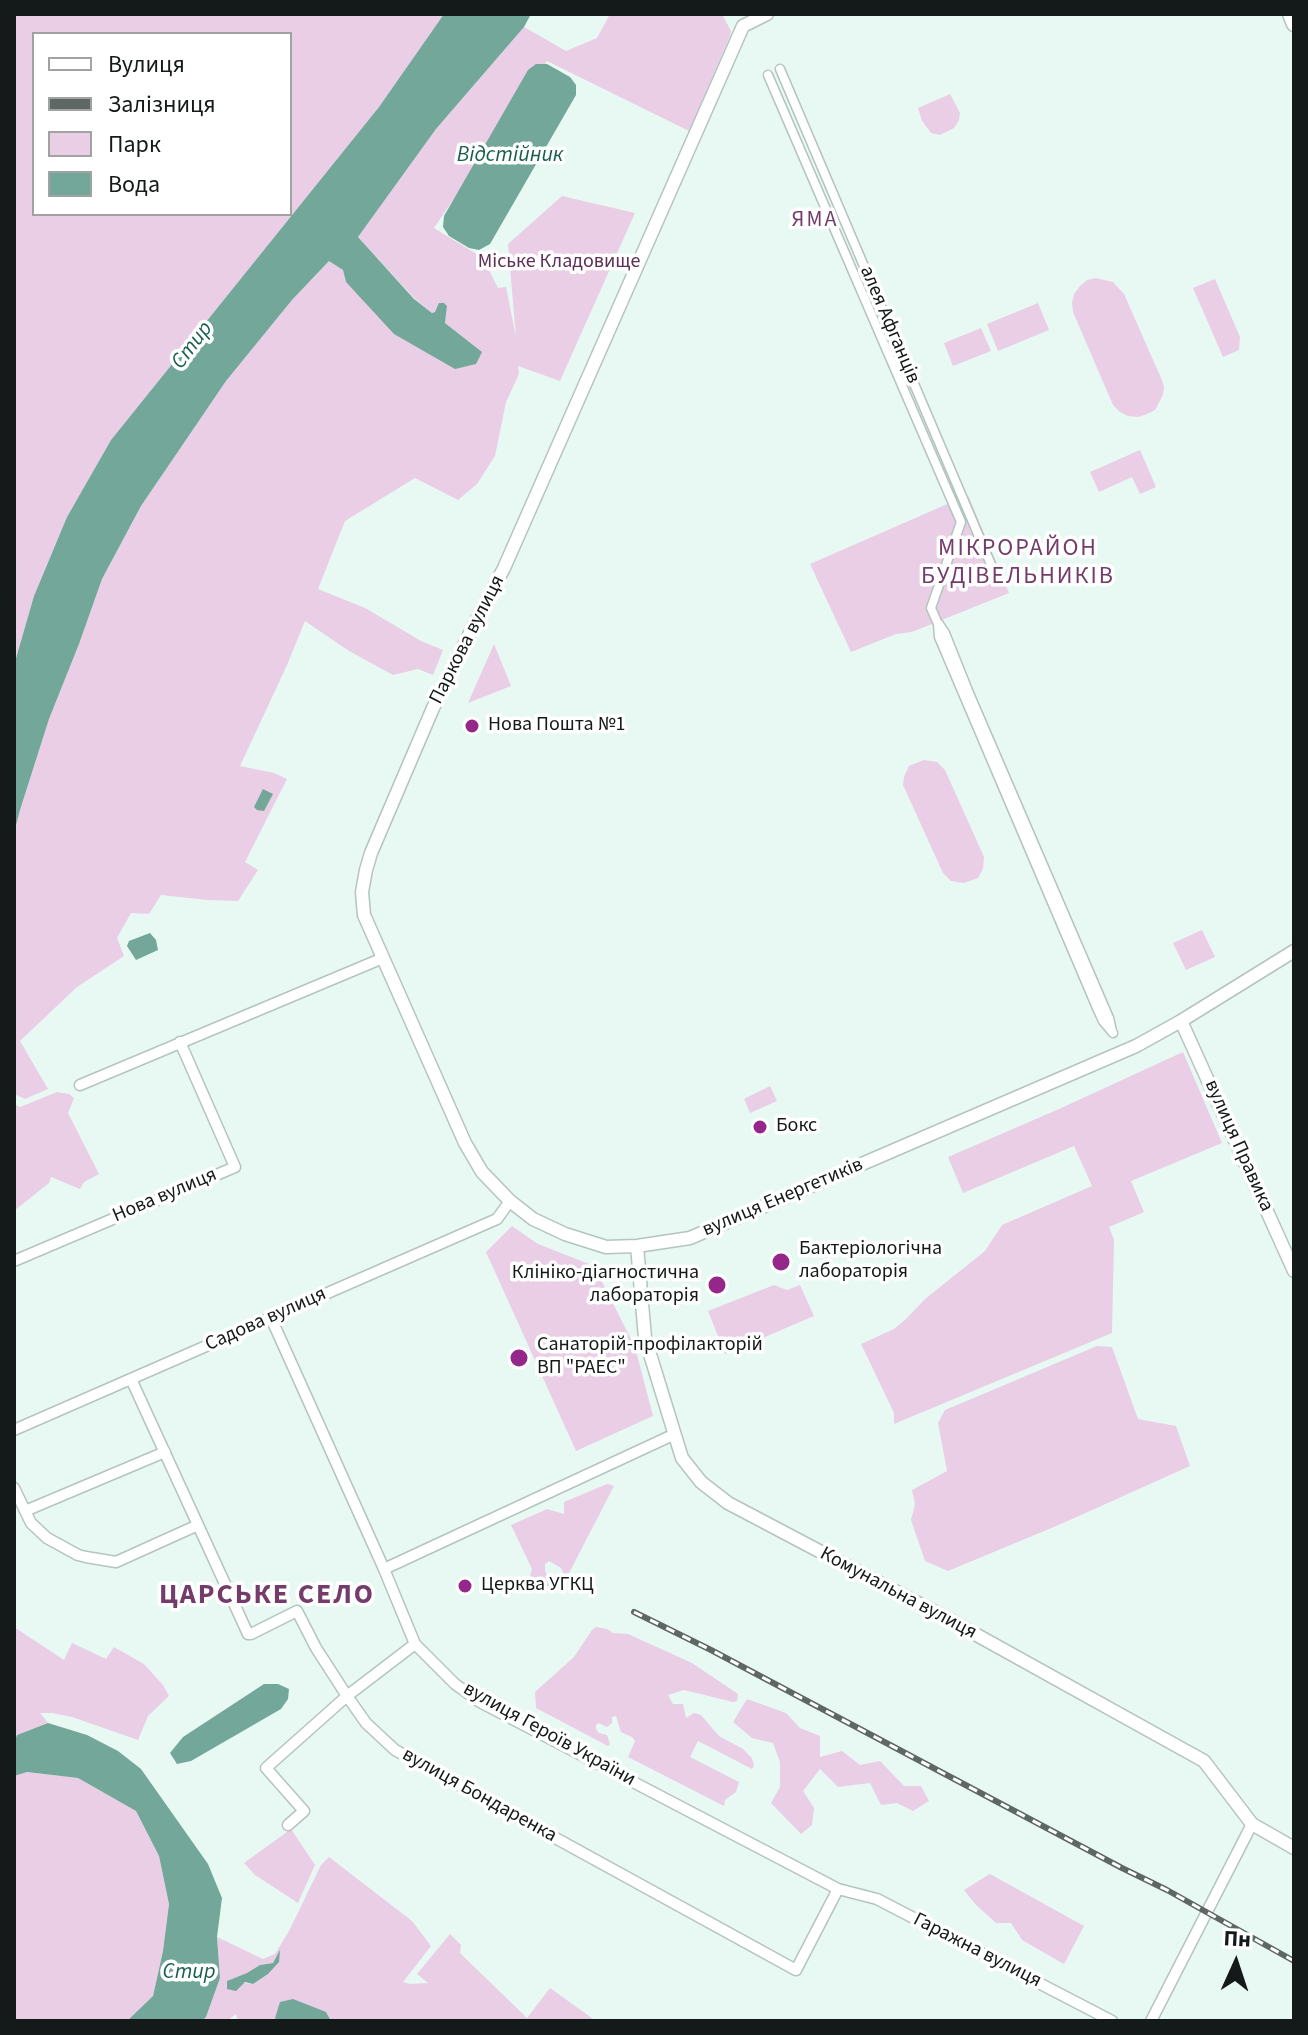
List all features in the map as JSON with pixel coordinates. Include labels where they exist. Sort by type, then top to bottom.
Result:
[{"type":"main road","points":[[1290,14],[1294,24]]},
{"type":"street","points":[[741,20],[767,14]]},
{"type":"street","name":"Паркова вулиця","points":[[383,958],[364,915],[362,892],[371,853],[433,708],[504,568],[563,438],[741,20]]},
{"type":"street","name":"алея Афганців","points":[[780,69],[998,581]]},
{"type":"street","name":"алея Афганців","points":[[768,75],[961,522],[931,608],[938,624]]},
{"type":"street","points":[[938,624],[945,633],[1113,1033],[1097,1008],[969,710],[939,637],[938,624]]},
{"type":"street","name":"вулиця Енергетиків","points":[[383,958],[465,1143],[482,1172],[533,1219],[565,1234],[606,1247],[690,1238],[1129,1049],[1181,1021],[1294,951]]},
{"type":"street","points":[[80,1085],[383,958]]},
{"type":"street","name":"вулиця Правика","points":[[1181,1021],[1294,1271]]},
{"type":"street","name":"Нова вулиця","points":[[14,1261],[235,1167],[180,1042]]},
{"type":"street","name":"Садова вулиця","points":[[14,1430],[497,1219],[510,1201]]},
{"type":"street","name":"Комунальна вулиця","points":[[637,1246],[645,1338],[682,1458],[701,1482],[728,1503],[948,1619],[1204,1761],[1252,1824],[1294,1848]]},
{"type":"street","name":"вулиця Героїв України","points":[[271,1318],[415,1644],[455,1684],[480,1702],[838,1889]]},
{"type":"street","name":"вулиця Бондаренка","points":[[131,1379],[248,1634],[297,1611],[316,1648],[366,1723],[395,1750],[796,1970],[838,1889]]},
{"type":"street","points":[[384,1569],[675,1434]]},
{"type":"street","points":[[25,1511],[165,1452]]},
{"type":"street","points":[[14,1488],[31,1523],[47,1538],[78,1555],[116,1562],[198,1525]]},
{"type":"street","points":[[288,1825],[304,1811],[266,1768],[347,1696],[415,1644]]},
{"type":"street","points":[[1151,2021],[1252,1824]]},
{"type":"street","name":"Гаражна вулиця","points":[[838,1889],[877,1899],[1112,2021]]},
{"type":"green space","points":[[14,14],[444,14],[379,107],[292,215],[292,32],[32,32],[32,216],[291,216],[111,440],[67,517],[34,596],[14,665]]},
{"type":"green space","name":"Міське Кладовище","points":[[610,14],[722,14],[731,31],[730,36],[689,131],[547,61],[434,228],[483,258],[498,288],[506,287],[516,337],[508,244],[562,196],[635,213],[560,381],[518,366],[519,374],[506,402],[495,456],[477,484],[458,500],[415,478],[345,521],[318,589],[365,608],[421,641],[443,650],[433,675],[418,669],[393,675],[349,651],[305,621],[240,766],[287,779],[245,862],[258,870],[238,901],[161,895],[149,914],[131,913],[117,938],[124,956],[77,987],[20,1041],[48,1089],[25,1099],[14,1094],[14,833],[49,719],[102,579],[141,506],[226,381],[292,300],[330,260],[343,270],[346,282],[482,352],[445,323],[447,306],[432,313],[415,299],[358,237],[436,129],[524,27],[566,51],[597,38]]},
{"type":"green space","points":[[950,94],[960,113],[959,120],[954,128],[940,135],[931,133],[922,121],[918,108]]},
{"type":"green space","points":[[1096,278],[1113,282],[1124,294],[1164,386],[1155,410],[1147,414],[1128,416],[1113,405],[1073,312],[1074,294],[1087,280]]},
{"type":"green space","points":[[1215,279],[1240,337],[1239,350],[1223,357],[1193,288]]},
{"type":"green space","points":[[1038,303],[1049,330],[998,351],[987,324]]},
{"type":"green space","points":[[981,328],[991,351],[953,366],[944,343]]},
{"type":"green space","points":[[1140,450],[1156,487],[1140,494],[1132,477],[1099,492],[1090,472]]},
{"type":"green space","points":[[968,495],[1009,593],[912,632],[896,634],[851,652],[810,564]]},
{"type":"green space","points":[[494,644],[511,686],[468,703]]},
{"type":"green space","points":[[924,760],[937,762],[945,770],[984,857],[978,878],[964,883],[951,881],[943,873],[903,785],[909,766]]},
{"type":"green space","points":[[1202,930],[1215,957],[1186,970],[1173,943]]},
{"type":"green space","points":[[1183,1052],[1222,1143],[1131,1181],[1144,1212],[1109,1227],[1114,1240],[1112,1333],[894,1424],[894,1413],[861,1344],[894,1329],[906,1319],[925,1299],[985,1251],[1002,1225],[1092,1186],[1074,1146],[963,1193],[948,1157]]},
{"type":"green space","points":[[770,1086],[777,1101],[750,1113],[744,1099]]},
{"type":"green space","points":[[57,1092],[74,1098],[68,1113],[99,1174],[84,1182],[80,1189],[51,1177],[49,1183],[14,1211],[14,1104],[20,1107]]},
{"type":"green space","points":[[512,1226],[538,1244],[594,1266],[635,1347],[653,1416],[576,1451],[486,1252]]},
{"type":"green space","points":[[774,1285],[787,1290],[800,1285],[814,1316],[725,1354],[708,1311]]},
{"type":"green space","points":[[1097,1346],[1112,1347],[1138,1419],[1176,1426],[1190,1466],[948,1571],[925,1561],[911,1520],[915,1504],[912,1490],[947,1471],[938,1423],[945,1410]]},
{"type":"green space","points":[[607,1484],[614,1486],[566,1579],[561,1568],[549,1561],[545,1564],[545,1571],[553,1587],[550,1592],[534,1590],[529,1580],[532,1569],[511,1525],[547,1509],[564,1514],[564,1502]]},
{"type":"green space","points":[[14,1627],[64,1660],[72,1643],[106,1659],[114,1647],[144,1664],[169,1696],[148,1716],[138,1740],[72,1717],[40,1713],[48,1723],[17,1735],[14,1742]]},
{"type":"green space","points":[[596,1627],[628,1634],[692,1663],[738,1694],[737,1701],[733,1702],[684,1690],[668,1695],[673,1704],[683,1704],[686,1718],[694,1713],[701,1715],[719,1736],[743,1749],[752,1758],[752,1769],[698,1741],[690,1757],[739,1782],[736,1792],[725,1800],[724,1806],[628,1757],[635,1741],[621,1732],[616,1716],[612,1717],[612,1723],[607,1727],[599,1723],[596,1725],[599,1733],[607,1735],[608,1746],[536,1708],[535,1692],[574,1657]]},
{"type":"green space","points":[[747,1699],[786,1713],[800,1728],[820,1736],[820,1757],[842,1751],[860,1765],[880,1761],[904,1786],[921,1786],[929,1801],[913,1811],[897,1803],[881,1805],[870,1783],[838,1787],[820,1769],[803,1791],[814,1808],[812,1825],[801,1834],[771,1803],[780,1787],[780,1762],[773,1743],[752,1738],[733,1722]]},
{"type":"green space","points":[[26,1772],[78,1778],[136,1811],[159,1856],[169,1904],[163,1951],[153,1996],[127,2021],[14,2021],[14,1776]]},
{"type":"green space","points":[[291,1829],[315,1865],[298,1903],[255,1875],[244,1863]]},
{"type":"green space","points":[[329,1857],[412,1921],[431,1946],[403,1982],[428,1983],[417,1974],[450,1934],[461,1945],[460,1953],[527,2018],[550,1988],[596,2021],[331,2021],[326,2012],[275,2017],[277,2021],[238,2021],[236,2014],[227,2021],[203,2021],[220,1978],[217,1937],[263,1959],[275,1954],[321,1865]],"holes":[[[279,1953],[268,1974],[253,1984],[227,1981],[260,1965],[273,1963]]]},
{"type":"green space","points":[[990,1874],[1084,1926],[1064,1964],[1022,1940],[1011,1923],[996,1923],[975,1904],[964,1890]]},
{"type":"water","name":"Стир","points":[[444,14],[531,14],[524,27],[436,129],[358,237],[414,299],[432,313],[439,303],[447,306],[445,323],[482,352],[476,364],[455,369],[394,334],[346,282],[343,270],[329,261],[292,300],[226,381],[141,506],[102,579],[49,719],[14,833],[14,665],[34,596],[67,517],[111,440],[379,107]]},
{"type":"water","name":"Відстійник","points":[[536,64],[547,64],[570,77],[576,85],[576,95],[490,244],[479,250],[469,248],[449,236],[443,227],[444,216],[528,70]]},
{"type":"water","points":[[263,789],[273,794],[264,811],[254,807]]},
{"type":"water","points":[[150,933],[156,940],[158,950],[136,960],[127,946],[129,941]]},
{"type":"water","points":[[264,1684],[278,1684],[289,1689],[288,1699],[281,1709],[191,1761],[177,1764],[170,1753],[183,1737]]},
{"type":"water","name":"Стир","points":[[48,1723],[87,1735],[118,1751],[141,1769],[208,1864],[222,1898],[217,1937],[220,1978],[202,2021],[127,2021],[153,1996],[163,1951],[169,1904],[159,1856],[136,1811],[78,1778],[27,1772],[14,1776],[14,1742],[17,1735]]},
{"type":"water","points":[[280,1950],[279,1962],[268,1974],[253,1984],[245,1982],[236,1991],[227,1989],[227,1981],[260,1965],[273,1963]]},
{"type":"water","points":[[293,1999],[326,2012],[331,2021],[277,2021],[275,2018],[280,2002]]},
{"type":"railway","points":[[634,1612],[1167,1890],[1294,1961]]},
{"type":"place","name":"Нова Пошта №1","points":[[472,726]]},
{"type":"place","name":"Бокс","points":[[760,1127]]},
{"type":"place","name":"Бактеріологічна лабораторія","points":[[781,1262]]},
{"type":"place","name":"Клініко-діагностична лабораторія","points":[[717,1285]]},
{"type":"place","name":"Санаторій-профілакторій ВП \"РАЕС\"","points":[[519,1358]]},
{"type":"place","name":"Церква УГКЦ","points":[[465,1586]]},
{"type":"district","name":"ЯМА","points":[[815,221]]},
{"type":"district","name":"МІКРОРАЙОН БУДІВЕЛЬНИКІВ","points":[[1018,564]]},
{"type":"district","name":"ЦАРСЬКЕ СЕЛО","points":[[267,1597]]}]
